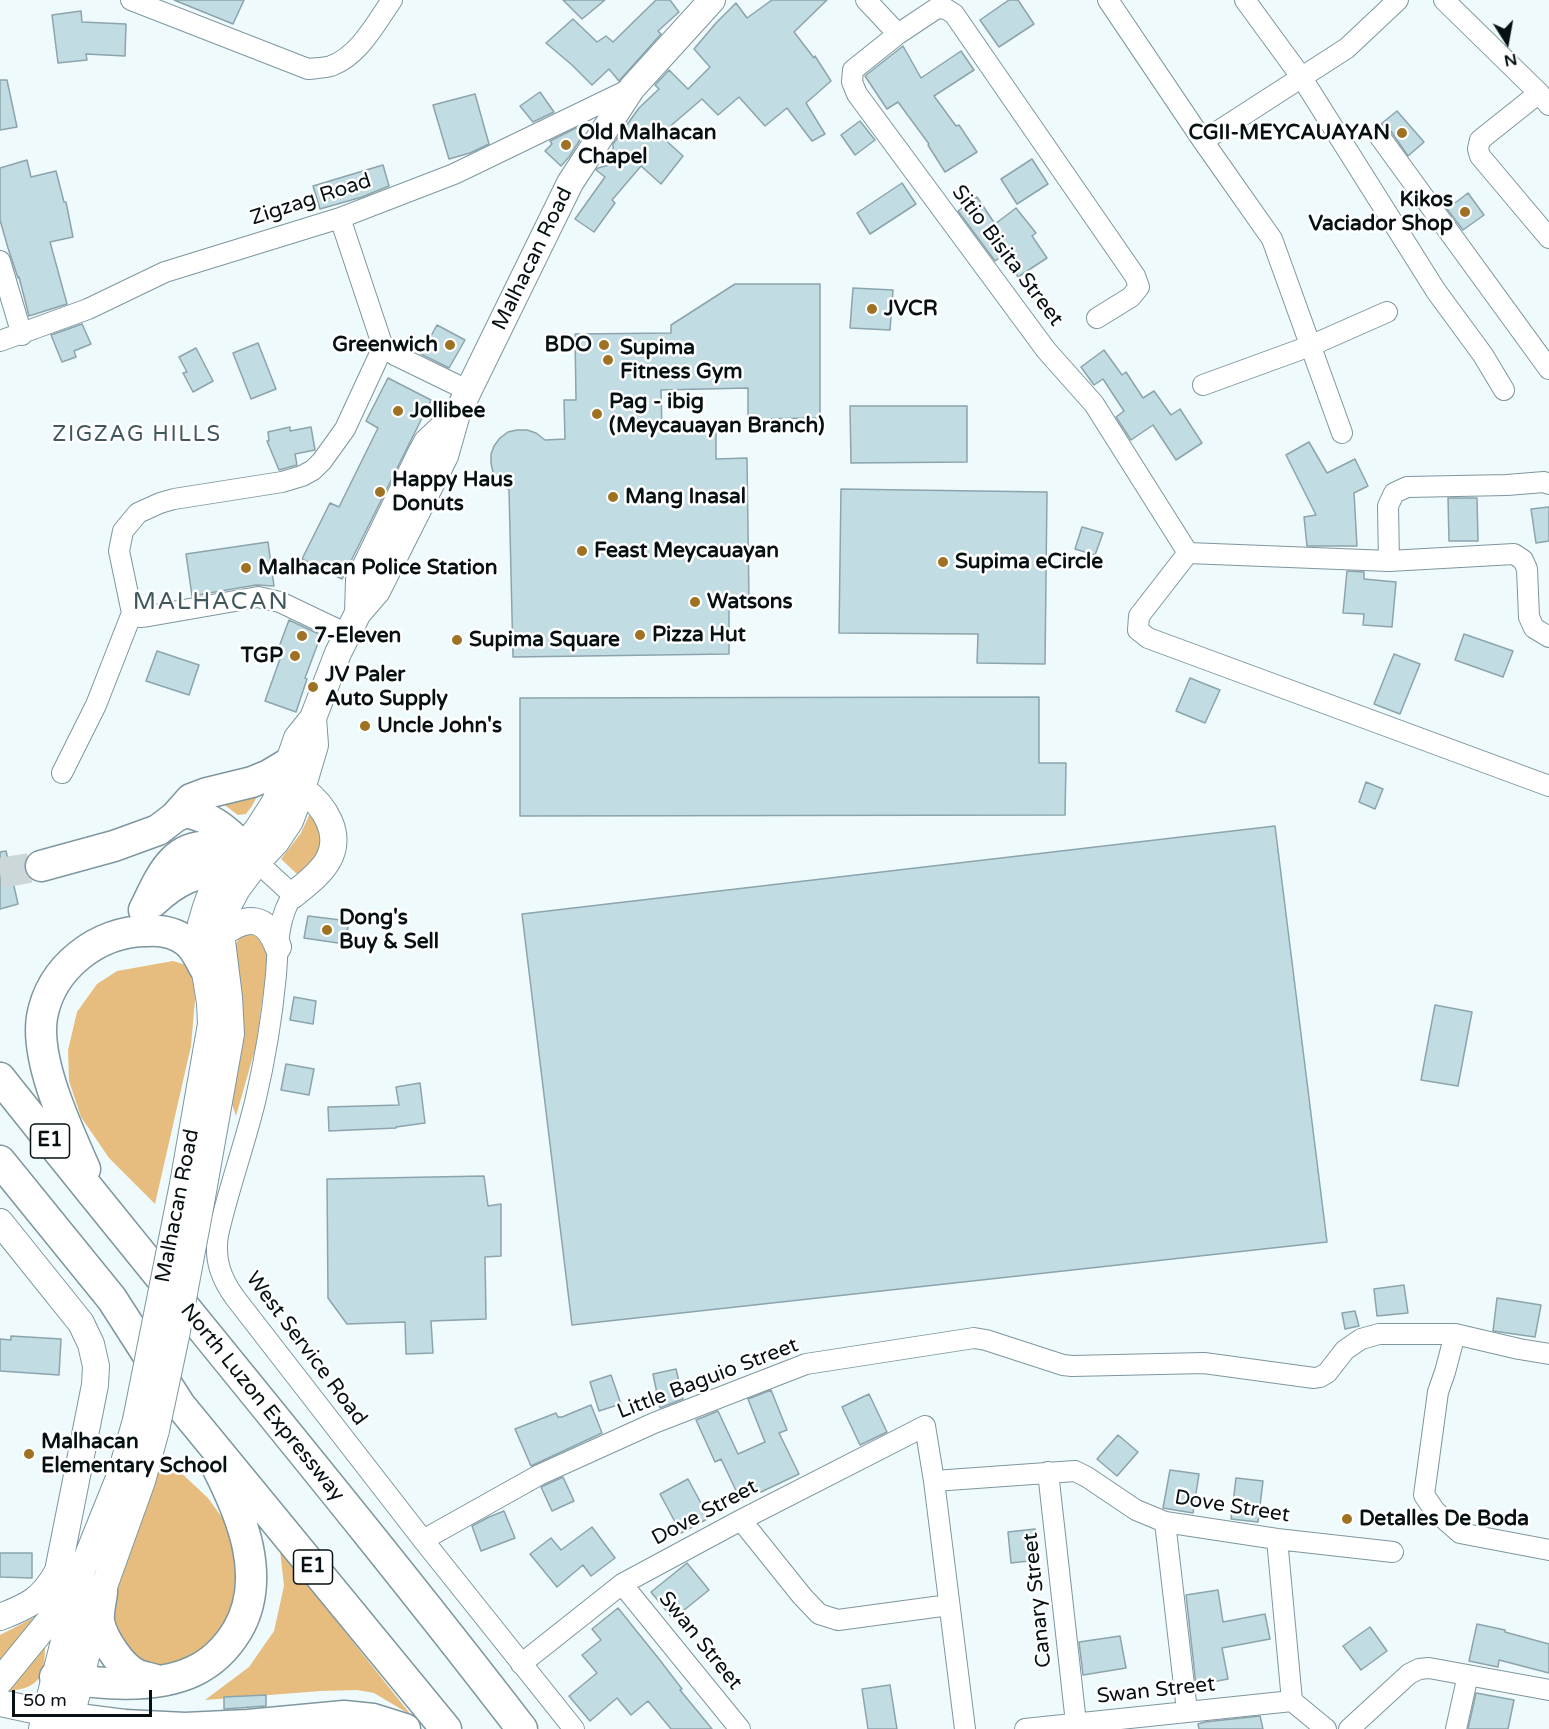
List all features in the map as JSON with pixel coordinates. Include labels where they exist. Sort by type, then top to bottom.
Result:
[{"type":"highway","points":[[176,817],[191,800],[207,793],[252,782],[269,775],[296,776]]},
{"type":"highway","points":[[41,866],[114,846],[158,830],[185,812],[221,826],[241,857]]},
{"type":"highway","points":[[125,933],[144,910],[171,861],[182,853],[214,846],[241,857]]},
{"type":"highway","points":[[100,1205],[54,1092],[45,1058],[42,1023],[51,990],[69,964],[91,947],[125,933],[153,930],[178,936],[194,949],[204,967]]},
{"type":"highway","name":"North Luzon Expressway","points":[[0,1078],[100,1205],[324,1478],[522,1729]]},
{"type":"highway","name":"E1","points":[[0,1161],[112,1299],[180,1405],[446,1729]]},
{"type":"highway","points":[[67,1679],[113,1683],[159,1680],[192,1671],[212,1661],[227,1646],[240,1627],[251,1581],[246,1540],[230,1492],[180,1405]]},
{"type":"highway","points":[[102,1592],[99,1619],[112,1649],[136,1675],[159,1680]]},
{"type":"highway","points":[[61,1724],[164,1728],[223,1726],[344,1716],[373,1719],[405,1729]]},
{"type":"main road","name":"Malhacan Road","points":[[192,1191],[211,1024],[210,1003],[200,942],[202,916],[210,896],[241,857],[275,802],[296,776],[297,738],[314,718],[323,690],[352,623],[377,591],[445,456],[457,414],[570,183],[632,88],[712,0]]},
{"type":"main road","points":[[293,895],[323,868],[330,857],[333,846],[332,830],[324,810],[296,776]]},
{"type":"main road","name":"Malhacan Road","points":[[67,1679],[102,1592],[142,1481],[146,1425],[192,1191],[231,1034],[222,933],[228,906],[237,889],[241,857]]},
{"type":"main road","points":[[222,933],[239,923],[257,922],[270,928],[278,947]]},
{"type":"main road","points":[[0,1222],[81,1323],[91,1344],[96,1366],[58,1571],[50,1587],[26,1607],[0,1617]]},
{"type":"main road","name":"Malhacan Road","points":[[61,1724],[82,1570],[122,1473],[146,1425]]},
{"type":"main road","points":[[0,1681],[54,1615],[82,1570]]},
{"type":"main road","points":[[0,1703],[61,1724]]},
{"type":"street","points":[[131,0],[308,69],[329,66],[343,60],[357,48],[392,0]]},
{"type":"street","points":[[866,0],[898,34],[937,8],[946,9],[954,14],[1135,276],[1139,287],[1131,297],[1097,318]]},
{"type":"street","points":[[1108,0],[1272,239],[1342,433]]},
{"type":"street","points":[[1245,0],[1302,78],[1436,291],[1483,355],[1504,390]]},
{"type":"street","points":[[1203,141],[1347,48],[1398,0]]},
{"type":"street","points":[[1444,0],[1544,99],[1480,140],[1478,148],[1480,156],[1549,238]]},
{"type":"street","name":"Sitio Bisita Street","points":[[898,34],[853,70],[852,82],[857,94],[1046,350],[1094,404],[1188,553]]},
{"type":"street","name":"Zigzag Road","points":[[0,341],[22,335],[88,309],[165,272],[340,218],[454,174],[632,88]]},
{"type":"street","points":[[1380,137],[1549,369]]},
{"type":"street","points":[[340,218],[383,347],[469,391]]},
{"type":"street","points":[[0,261],[22,335]]},
{"type":"street","points":[[1203,385],[1310,346],[1387,312]]},
{"type":"street","points":[[62,772],[96,705],[132,612],[119,551],[123,531],[138,513],[160,503],[282,482],[313,470],[345,429],[383,347]]},
{"type":"street","points":[[1389,561],[1388,506],[1394,493],[1407,487],[1507,485],[1547,478]]},
{"type":"street","points":[[1549,637],[1534,628],[1529,617],[1527,569],[1523,560],[1514,554],[1389,561],[1188,553],[1138,616],[1138,630],[1148,638],[1549,786]]},
{"type":"street","points":[[132,612],[140,617],[149,616],[258,597],[352,623]]},
{"type":"street","points":[[241,857],[293,895]]},
{"type":"street","name":"West Service Road","points":[[293,895],[285,910],[278,947],[273,1004],[254,1104],[218,1235],[216,1252],[223,1280],[423,1540],[574,1729]]},
{"type":"street","name":"Little Baguio Street","points":[[423,1540],[539,1475],[654,1424],[806,1364],[974,1338],[1063,1365],[1204,1363],[1314,1378],[1327,1373],[1345,1350],[1361,1339],[1379,1334],[1455,1334],[1549,1354]]},
{"type":"street","points":[[1455,1334],[1438,1392],[1424,1496],[1435,1510],[1460,1533],[1549,1550]]},
{"type":"street","name":"Dove Street","points":[[521,1664],[622,1584],[925,1426],[934,1481],[1075,1471],[1088,1477],[1136,1510],[1165,1522],[1277,1539],[1393,1552]]},
{"type":"street","name":"Canary Street","points":[[1048,1472],[1076,1723]]},
{"type":"street","points":[[934,1481],[965,1729]]},
{"type":"street","points":[[741,1520],[819,1614],[838,1620],[949,1605]]},
{"type":"street","points":[[1165,1522],[1187,1711]]},
{"type":"street","points":[[1277,1539],[1292,1701],[1326,1729]]},
{"type":"street","name":"Swan Street","points":[[622,1584],[740,1729]]},
{"type":"street","points":[[1349,1729],[1409,1674],[1429,1668],[1549,1690]]},
{"type":"street","points":[[1456,1729],[1468,1675]]},
{"type":"street","name":"Swan Street","points":[[1025,1729],[1292,1701]]},
{"type":"shaded area","points":[[261,789],[246,814],[238,815],[219,801]]},
{"type":"shaded area","points":[[313,807],[326,836],[306,875],[297,874],[281,859],[301,833]]},
{"type":"shaded area","points":[[253,931],[269,949],[256,1046],[236,1116],[232,1104],[239,1052],[241,1008],[236,944],[242,933]]},
{"type":"shaded area","points":[[173,961],[186,965],[193,972],[195,1000],[191,1046],[155,1204],[109,1158],[81,1117],[69,1081],[68,1050],[77,1012],[97,984],[117,971]]},
{"type":"shaded area","points":[[162,1455],[208,1498],[228,1526],[244,1584],[222,1641],[175,1667],[142,1664],[119,1638],[110,1612],[112,1600]]},
{"type":"shaded area","points":[[280,1550],[411,1715],[374,1693],[357,1690],[205,1700],[249,1667],[274,1631],[284,1586]]},
{"type":"shaded area","points":[[49,1610],[0,1671],[0,1635]]},
{"type":"shaded area","points":[[45,1638],[43,1669],[40,1676],[29,1687],[6,1691]]},
{"type":"building","points":[[174,0],[244,0],[233,24]]},
{"type":"building","points":[[563,0],[605,0],[582,19]]},
{"type":"building","points":[[656,0],[670,0],[679,12],[658,31],[661,34],[619,81],[609,69],[592,85],[546,43],[573,19],[597,42],[606,36],[613,42]]},
{"type":"building","points":[[772,0],[827,0],[794,32],[814,58],[815,56],[831,81],[806,103],[825,134],[812,141],[787,108],[765,126],[739,97],[718,115],[702,99],[660,135],[683,156],[661,184],[641,166],[612,200],[615,203],[594,232],[575,219],[605,177],[596,170],[613,164],[613,144],[639,108],[659,89],[655,85],[669,70],[688,89],[710,67],[694,49],[716,23],[736,3],[747,18]]},
{"type":"building","points":[[1009,0],[1018,0],[1034,24],[999,47],[980,20]]},
{"type":"building","points":[[81,11],[82,22],[126,24],[125,56],[86,54],[87,60],[58,63],[52,15]]},
{"type":"building","points":[[903,46],[921,78],[961,51],[974,70],[934,96],[956,126],[959,125],[977,152],[945,172],[929,144],[898,102],[887,109],[865,76]]},
{"type":"building","points":[[0,80],[7,80],[17,127],[0,130]]},
{"type":"building","points":[[540,92],[554,112],[533,122],[520,106]]},
{"type":"building","points":[[475,94],[489,144],[449,159],[433,105]]},
{"type":"building","name":"CGII-MEYCAUAYAN","points":[[1397,111],[1424,142],[1408,156],[1390,130],[1381,124]]},
{"type":"building","points":[[860,121],[875,140],[855,155],[841,135]]},
{"type":"building","name":"Old Malhacan Chapel","points":[[576,128],[583,135],[561,166],[545,151],[552,144],[550,141]]},
{"type":"building","points":[[1032,159],[1048,184],[1017,204],[1001,179]]},
{"type":"building","points":[[27,160],[31,177],[56,171],[64,202],[66,202],[73,237],[50,242],[67,304],[29,316],[0,220],[0,168]]},
{"type":"building","points":[[383,165],[389,186],[362,197],[320,209],[313,186]]},
{"type":"building","points":[[902,183],[916,204],[870,234],[857,213]]},
{"type":"building","name":"Kikos Vaciador Shop","points":[[1468,193],[1484,215],[1463,230],[1447,209]]},
{"type":"building","points":[[977,197],[995,224],[1016,208],[1036,233],[1032,236],[1047,258],[1018,277],[1004,255],[995,261],[958,211]]},
{"type":"building","points":[[735,284],[820,284],[820,418],[748,419],[748,388],[661,390],[662,430],[716,429],[716,459],[747,458],[749,601],[729,602],[729,654],[513,657],[509,490],[493,472],[491,454],[494,446],[508,432],[517,430],[536,433],[545,440],[565,439],[564,400],[576,400],[575,334],[671,333],[671,325]]},
{"type":"building","name":"JVCR","points":[[853,288],[893,290],[890,330],[850,328]]},
{"type":"building","points":[[82,324],[91,344],[74,351],[76,357],[62,362],[51,335]]},
{"type":"building","points":[[437,325],[465,340],[449,368],[421,354]]},
{"type":"building","points":[[258,343],[276,389],[251,399],[233,353]]},
{"type":"building","points":[[196,348],[213,381],[193,392],[183,373],[187,372],[179,357]]},
{"type":"building","points":[[1104,350],[1122,375],[1126,372],[1143,398],[1154,391],[1171,415],[1180,409],[1202,443],[1176,460],[1153,425],[1131,440],[1116,417],[1124,411],[1103,379],[1094,385],[1081,367]]},
{"type":"building","points":[[388,378],[431,400],[342,579],[302,559],[330,503],[339,507],[378,428],[366,421]]},
{"type":"building","points":[[850,406],[967,406],[967,462],[851,463]]},
{"type":"building","points":[[290,427],[290,431],[311,427],[315,450],[295,454],[297,465],[279,470],[267,441],[269,441],[268,432]]},
{"type":"building","points":[[1309,442],[1327,473],[1355,459],[1368,486],[1354,493],[1357,546],[1307,546],[1304,517],[1316,515],[1286,455]]},
{"type":"building","name":"Supima eCircle","points":[[841,489],[1047,492],[1045,664],[977,663],[978,634],[839,633]]},
{"type":"building","points":[[1448,498],[1477,498],[1478,541],[1449,541]]},
{"type":"building","points":[[1549,507],[1549,541],[1536,543],[1531,509]]},
{"type":"building","points":[[1082,527],[1103,533],[1095,555],[1075,549]]},
{"type":"building","name":"Malhacan Police Station","points":[[268,542],[274,586],[256,585],[192,596],[186,554]]},
{"type":"building","points":[[1347,571],[1364,572],[1364,579],[1396,582],[1392,627],[1363,625],[1364,614],[1343,613]]},
{"type":"building","points":[[289,620],[321,635],[305,678],[307,679],[296,712],[265,701],[281,656],[276,655]]},
{"type":"building","points":[[1464,634],[1513,651],[1503,677],[1455,660]]},
{"type":"building","points":[[157,651],[199,665],[189,695],[146,681]]},
{"type":"building","points":[[1394,654],[1420,664],[1400,714],[1374,704]]},
{"type":"building","points":[[1190,678],[1220,690],[1205,723],[1176,711]]},
{"type":"building","points":[[1039,697],[1039,763],[1066,763],[1065,815],[520,816],[520,698]]},
{"type":"building","points":[[1366,782],[1383,789],[1375,809],[1359,802]]},
{"type":"building","points":[[1275,826],[1327,1242],[572,1325],[522,914]]},
{"type":"building","points":[[6,851],[18,904],[0,909],[0,852]]},
{"type":"building","name":"Dong's Buy & Sell","points":[[308,916],[349,921],[345,944],[304,938]]},
{"type":"building","points":[[294,997],[316,1001],[313,1024],[290,1020]]},
{"type":"building","points":[[1435,1005],[1472,1012],[1458,1086],[1421,1080]]},
{"type":"building","points":[[286,1064],[314,1069],[309,1095],[281,1090]]},
{"type":"building","points":[[420,1083],[425,1123],[396,1128],[329,1131],[328,1107],[399,1105],[396,1087]]},
{"type":"building","points":[[484,1176],[488,1206],[501,1204],[501,1256],[485,1257],[486,1319],[431,1321],[433,1353],[406,1354],[405,1322],[347,1324],[328,1298],[327,1179]]},
{"type":"building","points":[[1404,1285],[1408,1313],[1377,1316],[1374,1289]]},
{"type":"building","points":[[1497,1298],[1541,1305],[1535,1337],[1493,1331]]},
{"type":"building","points":[[1355,1311],[1359,1326],[1345,1329],[1342,1313]]},
{"type":"building","points":[[11,1336],[61,1339],[59,1375],[0,1371],[0,1339],[11,1340]]},
{"type":"building","points":[[676,1369],[683,1399],[660,1408],[653,1374]]},
{"type":"building","points":[[611,1375],[621,1404],[599,1411],[590,1382]]},
{"type":"building","points":[[771,1390],[787,1430],[779,1433],[799,1474],[761,1492],[759,1490],[741,1501],[721,1459],[715,1462],[696,1420],[718,1411],[738,1454],[765,1442],[748,1399]]},
{"type":"building","points":[[869,1394],[887,1432],[860,1445],[842,1407]]},
{"type":"building","points":[[591,1405],[602,1433],[531,1466],[515,1429],[556,1413],[558,1417],[562,1417]]},
{"type":"building","points":[[1118,1435],[1138,1452],[1117,1476],[1097,1459]]},
{"type":"building","points":[[1170,1470],[1199,1474],[1193,1513],[1163,1508]]},
{"type":"building","points":[[563,1477],[574,1501],[552,1511],[541,1487]]},
{"type":"building","points":[[1236,1478],[1263,1481],[1258,1522],[1231,1519]]},
{"type":"building","points":[[688,1479],[709,1518],[681,1533],[660,1494]]},
{"type":"building","points":[[504,1511],[515,1538],[481,1551],[472,1526]]},
{"type":"building","points":[[592,1527],[615,1558],[591,1576],[583,1565],[557,1587],[530,1554],[551,1538],[561,1550]]},
{"type":"building","points":[[1035,1529],[1038,1560],[1011,1563],[1008,1532]]},
{"type":"building","points":[[0,1553],[32,1553],[32,1578],[0,1577]]},
{"type":"building","points":[[687,1563],[709,1590],[673,1619],[651,1592]]},
{"type":"building","points":[[1218,1590],[1223,1622],[1265,1614],[1270,1639],[1222,1648],[1228,1679],[1196,1685],[1186,1595]]},
{"type":"building","points":[[618,1608],[712,1729],[671,1729],[648,1701],[631,1715],[617,1698],[590,1721],[569,1696],[597,1673],[582,1655],[601,1640],[592,1629]]},
{"type":"building","points":[[1477,1624],[1549,1644],[1549,1673],[1499,1660],[1498,1667],[1469,1661]]},
{"type":"building","points":[[1370,1627],[1387,1651],[1361,1670],[1343,1646]]},
{"type":"building","points":[[1120,1636],[1126,1668],[1083,1675],[1079,1642]]},
{"type":"building","points":[[890,1685],[897,1729],[868,1729],[862,1689]]},
{"type":"building","points":[[1476,1693],[1514,1700],[1508,1729],[1468,1729]]},
{"type":"building","points":[[266,1695],[266,1706],[224,1709],[224,1697]]},
{"type":"building","points":[[1260,1716],[1263,1729],[1199,1729],[1198,1724],[1205,1722]]},
{"type":"tunnel","points":[[0,873],[41,866]]},
{"type":"place","name":"CGII-MEYCAUAYAN","points":[[1402,133]]},
{"type":"place","name":"Old Malhacan Chapel","points":[[566,145]]},
{"type":"place","name":"Kikos Vaciador Shop","points":[[1465,212]]},
{"type":"place","name":"JVCR","points":[[872,309]]},
{"type":"place","name":"Greenwich","points":[[450,345]]},
{"type":"place","name":"BDO","points":[[604,345]]},
{"type":"place","name":"Supima Fitness Gym","points":[[608,360]]},
{"type":"place","name":"Jollibee","points":[[398,411]]},
{"type":"place","name":"Pag - ibig (Meycauayan Branch)","points":[[597,414]]},
{"type":"place","name":"Happy Haus Donuts","points":[[380,492]]},
{"type":"place","name":"Mang Inasal","points":[[613,497]]},
{"type":"place","name":"Feast Meycauayan","points":[[582,551]]},
{"type":"place","name":"Supima eCircle","points":[[943,562]]},
{"type":"place","name":"Malhacan Police Station","points":[[246,568]]},
{"type":"place","name":"Watsons","points":[[695,602]]},
{"type":"place","name":"Pizza Hut","points":[[640,635]]},
{"type":"place","name":"7-Eleven","points":[[302,636]]},
{"type":"place","name":"Supima Square","points":[[457,640]]},
{"type":"place","name":"TGP","points":[[295,656]]},
{"type":"place","name":"JV Paler Auto Supply","points":[[313,687]]},
{"type":"place","name":"Uncle John's","points":[[365,726]]},
{"type":"place","name":"Dong's Buy & Sell","points":[[327,930]]},
{"type":"place","name":"Malhacan Elementary School","points":[[29,1454]]},
{"type":"place","name":"Detalles De Boda","points":[[1347,1519]]},
{"type":"district","name":"ZIGZAG HILLS","points":[[137,435]]},
{"type":"district","name":"MALHACAN","points":[[211,603]]}]
